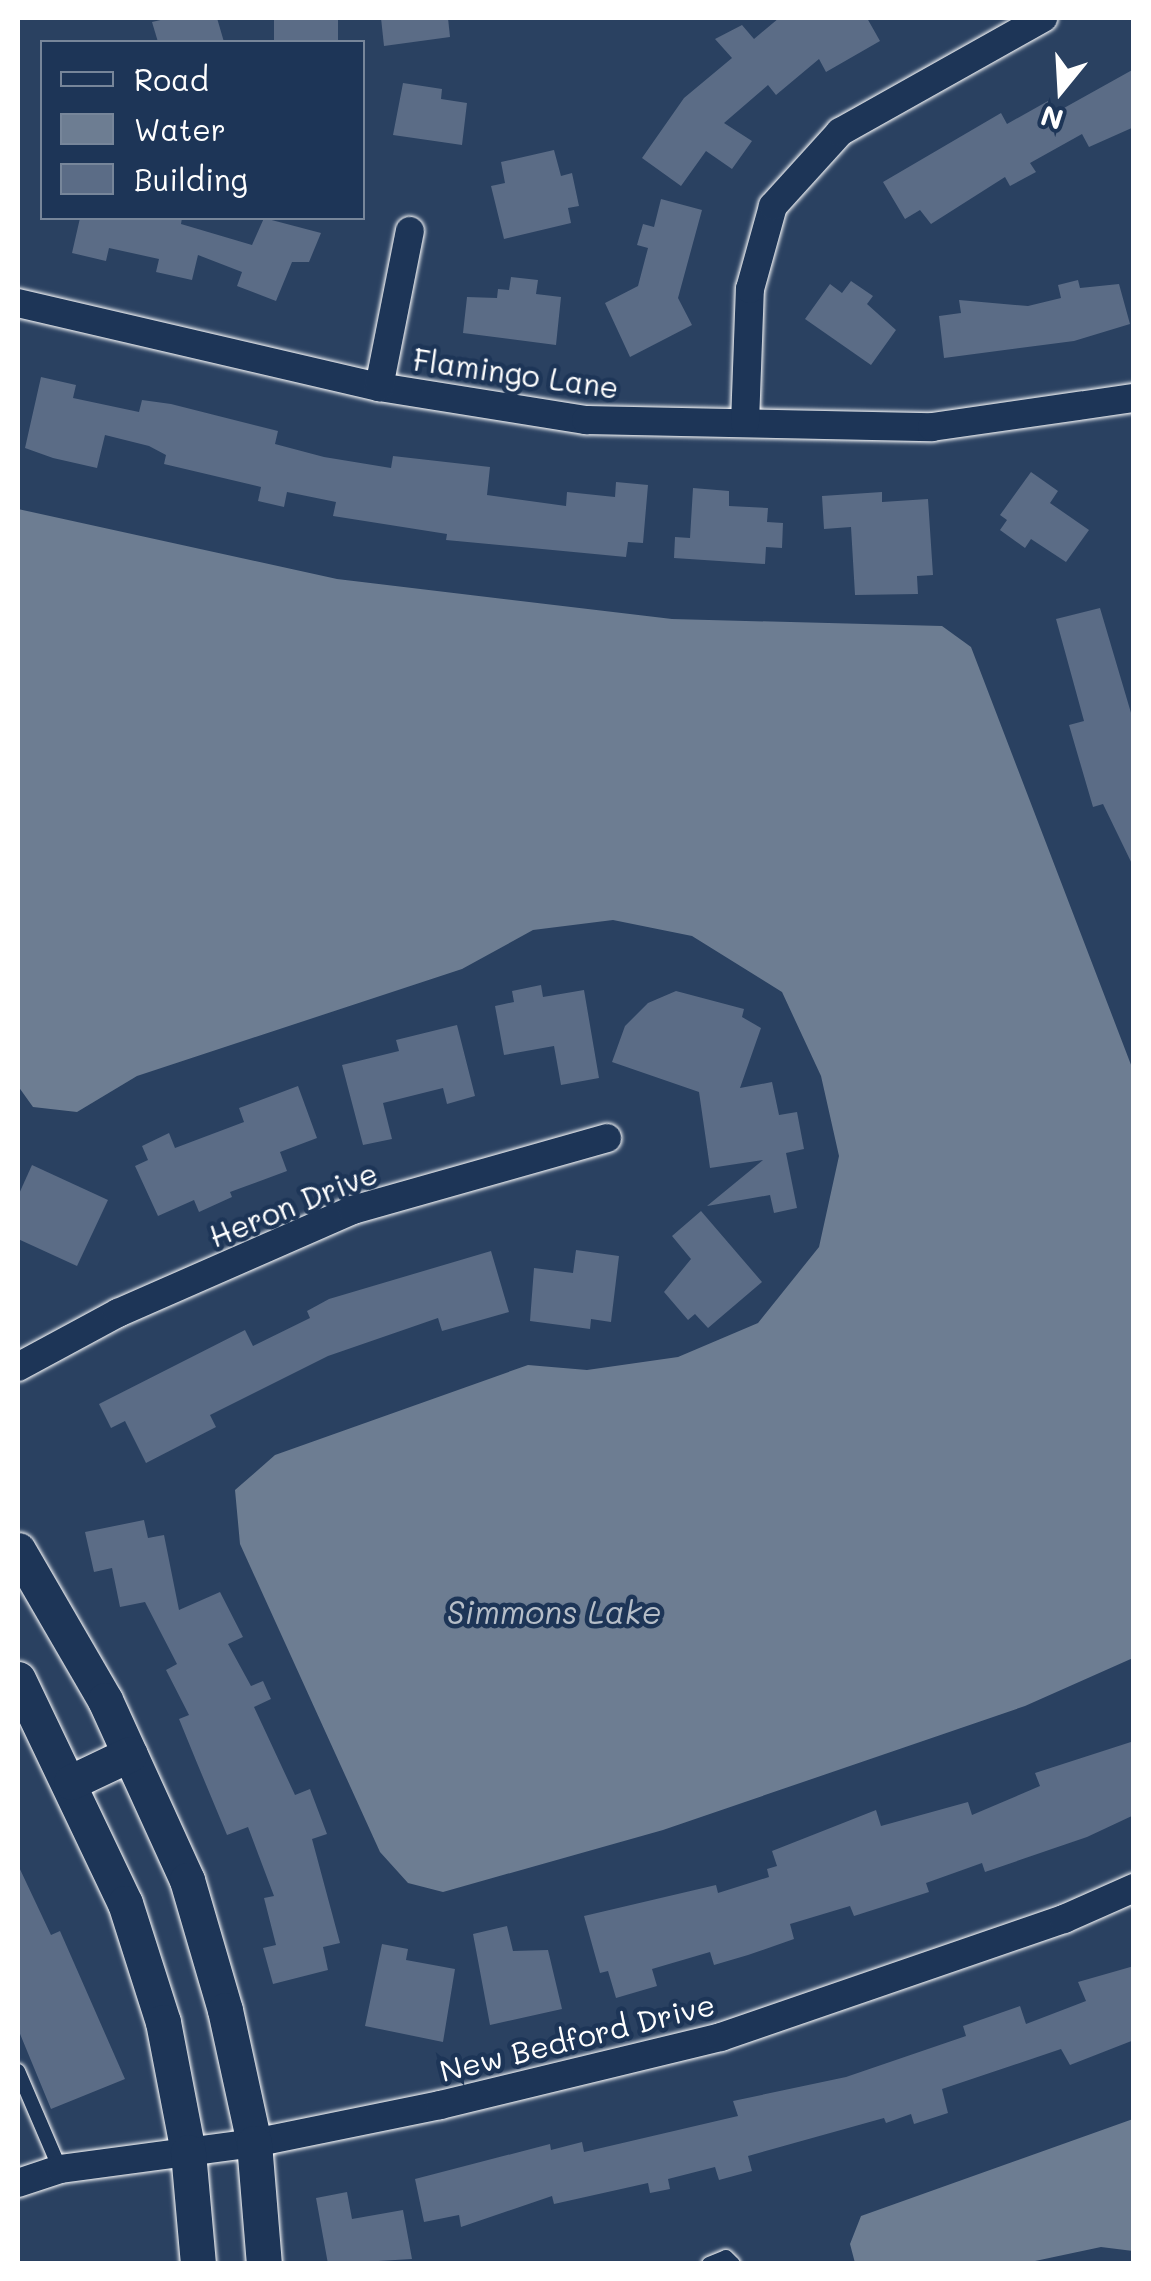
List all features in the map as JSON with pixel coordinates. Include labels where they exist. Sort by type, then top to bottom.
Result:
[{"type":"street","points":[[745,423],[750,289],[773,206],[840,132],[1042,18]]},
{"type":"street","points":[[379,387],[410,231]]},
{"type":"street","name":"Flamingo Lane","points":[[18,303],[379,387],[586,420],[932,427],[1132,407]]},
{"type":"street","name":"Heron Drive","points":[[18,1368],[118,1313],[353,1210],[607,1138]]},
{"type":"street","points":[[18,1550],[130,1754],[187,1880],[226,2010],[254,2143],[264,2264]]},
{"type":"street","points":[[18,1679],[125,1903],[163,2022],[188,2152],[198,2264]]},
{"type":"street","points":[[70,1782],[130,1754]]},
{"type":"street","name":"New Bedford Drive","points":[[18,2183],[60,2169],[254,2143],[721,2036],[1064,1918],[1134,1888]]},
{"type":"lane","points":[[18,2071],[60,2169]]},
{"type":"lane","points":[[709,2264],[726,2257],[733,2264]]},
{"type":"water","name":"Simmons Lake","points":[[18,509],[337,579],[672,619],[942,626],[971,647],[1133,1070],[1133,1658],[1025,1706],[663,1830],[443,1892],[408,1883],[380,1852],[240,1544],[235,1490],[275,1455],[528,1365],[587,1370],[678,1357],[758,1323],[819,1247],[839,1156],[821,1076],[782,992],[692,936],[613,920],[533,930],[462,969],[137,1076],[77,1112],[33,1107],[18,1086]]},
{"type":"water","points":[[1133,2119],[1133,2251],[1101,2247],[1021,2264],[855,2263],[850,2244],[861,2216]]},
{"type":"building","points":[[217,18],[223,40],[157,40],[152,22]]},
{"type":"building","points":[[274,18],[338,18],[338,40],[274,40]]},
{"type":"building","points":[[381,18],[448,18],[450,37],[384,46]]},
{"type":"building","points":[[779,18],[867,18],[880,41],[826,72],[819,59],[776,95],[768,85],[724,123],[752,141],[732,169],[706,151],[681,186],[642,158],[684,98],[732,58],[715,39],[742,25],[754,39]]},
{"type":"building","points":[[1134,69],[1134,127],[1089,147],[1082,134],[1030,163],[1036,172],[1010,186],[1005,177],[931,224],[920,210],[905,219],[883,182],[1001,113],[1007,124],[1048,101],[1055,113]]},
{"type":"building","points":[[403,83],[442,89],[441,99],[467,103],[462,145],[393,135]]},
{"type":"building","points":[[554,150],[561,176],[572,173],[579,206],[568,208],[571,223],[504,239],[491,186],[505,183],[501,162]]},
{"type":"building","points":[[661,199],[702,210],[678,298],[692,325],[630,357],[605,303],[638,286],[648,248],[637,245],[643,224],[654,227]]},
{"type":"building","points":[[80,220],[182,220],[181,224],[252,245],[263,220],[321,233],[309,262],[292,262],[276,301],[237,286],[242,272],[198,255],[192,280],[156,272],[159,259],[109,248],[106,261],[72,253]]},
{"type":"building","points":[[511,277],[538,280],[536,294],[561,297],[556,345],[463,333],[467,297],[497,298],[498,289],[509,290]]},
{"type":"building","points":[[1078,280],[1080,288],[1119,284],[1130,324],[1074,341],[944,358],[939,316],[961,313],[959,300],[1028,306],[1061,298],[1058,285]]},
{"type":"building","points":[[851,281],[873,296],[867,304],[896,330],[871,365],[805,319],[830,284],[842,293]]},
{"type":"building","points":[[41,377],[76,385],[73,398],[139,412],[142,400],[171,404],[278,431],[275,444],[324,457],[391,468],[393,456],[490,467],[487,495],[566,506],[567,492],[615,497],[616,482],[648,485],[643,543],[628,542],[626,557],[446,540],[447,534],[333,516],[336,502],[287,492],[284,507],[258,501],[261,487],[164,464],[166,455],[149,446],[105,435],[97,468],[53,458],[25,448]]},
{"type":"building","points":[[1031,472],[1058,491],[1050,503],[1089,530],[1066,562],[1031,539],[1025,548],[1000,530],[1007,520],[1000,515]]},
{"type":"building","points":[[693,488],[729,491],[729,506],[768,508],[767,522],[783,523],[782,548],[766,547],[765,564],[674,558],[675,537],[690,538]]},
{"type":"building","points":[[882,492],[882,502],[928,499],[933,575],[917,576],[918,594],[855,595],[851,527],[824,529],[822,496]]},
{"type":"building","points":[[1100,608],[1134,723],[1134,868],[1103,804],[1093,807],[1069,725],[1084,721],[1056,619]]},
{"type":"building","points":[[541,985],[543,997],[584,990],[599,1078],[561,1085],[554,1046],[504,1055],[495,1006],[514,1002],[512,991]]},
{"type":"building","points":[[676,991],[744,1009],[742,1017],[761,1028],[740,1088],[772,1082],[779,1115],[797,1112],[804,1149],[786,1153],[797,1208],[774,1213],[770,1195],[707,1206],[763,1160],[710,1168],[699,1092],[612,1062],[625,1026],[648,1003]]},
{"type":"building","points":[[457,1025],[475,1096],[447,1104],[443,1088],[383,1103],[392,1139],[363,1145],[342,1065],[399,1051],[396,1040]]},
{"type":"building","points":[[298,1086],[317,1138],[280,1152],[287,1171],[230,1192],[232,1197],[199,1212],[194,1200],[158,1216],[135,1166],[148,1160],[142,1146],[169,1133],[175,1148],[244,1122],[239,1108]]},
{"type":"building","points":[[32,1165],[108,1200],[77,1266],[18,1239],[18,1196]]},
{"type":"building","points":[[701,1211],[762,1282],[708,1328],[695,1314],[688,1320],[664,1292],[691,1259],[672,1236]]},
{"type":"building","points":[[576,1250],[619,1256],[611,1322],[591,1319],[590,1329],[530,1321],[534,1268],[573,1273]]},
{"type":"building","points":[[491,1251],[509,1312],[442,1331],[438,1318],[328,1356],[210,1415],[216,1427],[146,1463],[125,1421],[111,1428],[99,1404],[245,1330],[253,1346],[310,1318],[307,1311],[329,1299]]},
{"type":"building","points":[[144,1520],[148,1538],[164,1535],[179,1610],[220,1592],[243,1637],[228,1644],[251,1686],[263,1681],[271,1699],[254,1707],[295,1795],[310,1789],[327,1834],[312,1839],[340,1943],[323,1947],[328,1970],[273,1984],[263,1948],[276,1945],[264,1898],[274,1896],[248,1827],[227,1835],[179,1719],[189,1715],[166,1670],[177,1664],[145,1602],[120,1607],[112,1568],[94,1572],[85,1532]]},
{"type":"building","points":[[1134,1741],[1134,1815],[1087,1837],[985,1872],[982,1863],[926,1883],[929,1892],[854,1916],[850,1906],[790,1924],[794,1939],[748,1955],[714,1965],[710,1952],[652,1969],[657,1986],[616,1998],[608,1971],[600,1973],[584,1916],[716,1885],[718,1893],[769,1877],[767,1869],[777,1866],[772,1851],[876,1810],[881,1826],[968,1802],[972,1815],[1040,1786],[1035,1773]]},
{"type":"building","points":[[18,1865],[51,1935],[60,1931],[125,2079],[51,2109],[18,2029]]},
{"type":"building","points":[[507,1926],[513,1951],[548,1950],[562,2009],[490,2025],[473,1934]]},
{"type":"building","points":[[382,1944],[408,1949],[406,1960],[455,1969],[443,2042],[365,2026]]},
{"type":"building","points":[[1134,1966],[1134,2040],[1070,2065],[1061,2049],[942,2089],[948,2113],[914,2124],[911,2114],[886,2123],[884,2118],[748,2156],[752,2171],[719,2180],[715,2167],[668,2179],[670,2189],[650,2193],[648,2183],[554,2204],[552,2196],[461,2227],[459,2215],[424,2222],[415,2179],[550,2144],[551,2150],[582,2142],[584,2152],[738,2116],[733,2101],[846,2077],[966,2036],[963,2026],[1020,2006],[1026,2024],[1086,2001],[1078,1982]]},
{"type":"building","points":[[347,2192],[352,2219],[403,2210],[412,2259],[328,2264],[316,2198]]}]
